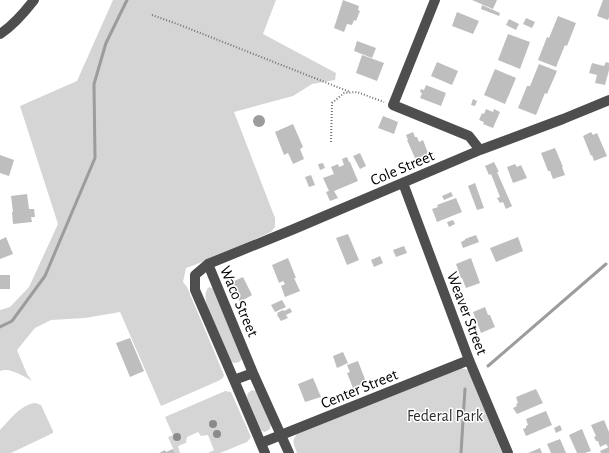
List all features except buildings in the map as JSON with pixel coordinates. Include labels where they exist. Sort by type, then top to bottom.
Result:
[{"type":"street","points":[[0,34],[22,15],[34,0]]},
{"type":"street","points":[[435,0],[393,106],[469,136],[480,150]]},
{"type":"street","name":"Cole Street","points":[[208,264],[480,150],[609,100]]},
{"type":"street","name":"Weaver Street","points":[[404,183],[469,360],[508,453]]},
{"type":"street","name":"Waco Street","points":[[265,453],[195,290],[195,275],[208,264],[253,373],[289,453]]},
{"type":"street","name":"Center Street","points":[[261,443],[469,360]]},
{"type":"street","points":[[234,380],[253,373]]},
{"type":"path","points":[[152,16],[180,24],[350,92]]},
{"type":"path","points":[[331,142],[332,103],[344,93],[358,92],[393,106]]},
{"type":"green space","points":[[113,0],[276,0],[263,34],[336,73],[335,80],[312,84],[293,96],[234,112],[275,218],[275,227],[271,232],[186,268],[183,282],[187,287],[224,375],[223,378],[218,381],[161,406],[120,312],[85,318],[51,320],[35,328],[17,350],[27,374],[32,381],[12,371],[0,371],[0,310],[10,307],[29,287],[58,224],[20,106],[77,81]]},
{"type":"green space","points":[[209,287],[215,290],[243,358],[239,362],[231,362],[208,309],[206,292]]},
{"type":"green space","name":"Federal Park","points":[[459,368],[466,369],[470,372],[502,453],[297,453],[294,441],[297,434]]},
{"type":"green space","points":[[252,390],[256,391],[271,424],[270,429],[265,432],[260,430],[247,397],[248,393]]},
{"type":"green space","points":[[225,391],[231,392],[251,437],[247,442],[220,453],[208,453],[214,450],[208,435],[201,436],[198,432],[187,437],[186,443],[178,446],[180,453],[175,453],[168,437],[173,435],[165,417]]},
{"type":"green space","points":[[35,403],[41,405],[53,433],[11,453],[0,453],[0,430],[20,410],[30,404]]},
{"type":"shaded area","points":[[261,115],[264,116],[264,126],[257,127],[254,126],[253,119],[254,116]]},
{"type":"waterway","points":[[0,327],[12,321],[45,276],[95,158],[94,84],[106,43],[127,0]]},
{"type":"waterway","points":[[488,366],[606,264]]},
{"type":"waterway","points":[[461,453],[465,389]]}]
